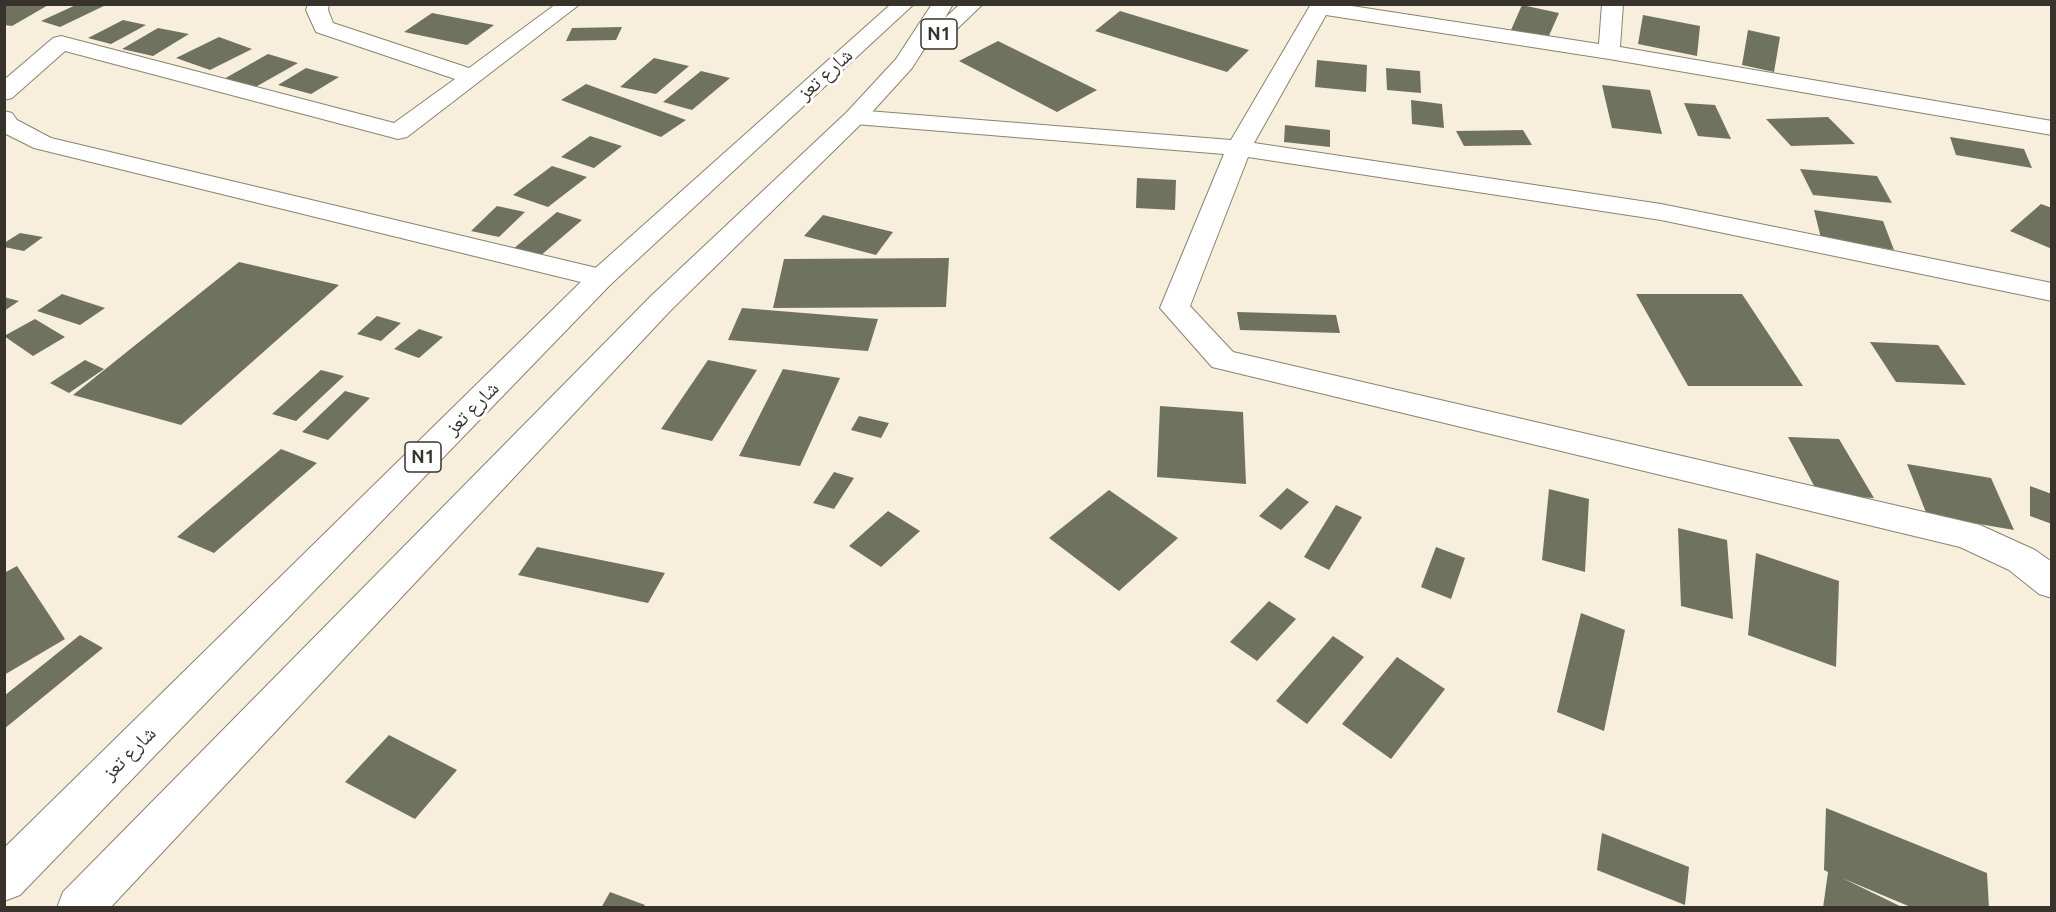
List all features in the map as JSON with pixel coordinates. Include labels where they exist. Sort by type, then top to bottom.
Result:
[{"type":"main road","points":[[319,4],[317,10],[324,27],[472,77]]},
{"type":"main road","points":[[4,93],[61,43],[398,132],[570,4]]},
{"type":"main road","name":"N1","points":[[853,48],[878,4]]},
{"type":"main road","name":"شارع تعز","points":[[4,879],[601,278],[904,4]]},
{"type":"main road","name":"N1","points":[[904,63],[943,4]]},
{"type":"main road","name":"N1","points":[[79,908],[661,303],[855,117],[904,63],[972,4]]},
{"type":"main road","points":[[1609,52],[1613,4]]},
{"type":"main road","points":[[2052,128],[1609,52],[1321,6],[1239,148],[1175,308],[1223,360],[1968,535],[2022,560],[2052,583]]},
{"type":"main road","points":[[855,117],[1239,148],[1661,212],[2052,292]]},
{"type":"main road","points":[[4,118],[8,124],[44,143],[601,278]]},
{"type":"building","points":[[4,4],[50,4],[12,26],[4,25]]},
{"type":"building","points":[[78,4],[108,4],[60,27],[41,21]]},
{"type":"building","points":[[1522,5],[1559,13],[1548,38],[1511,30]]},
{"type":"building","points":[[1120,11],[1249,50],[1227,72],[1095,31]]},
{"type":"building","points":[[432,13],[494,25],[467,45],[404,32]]},
{"type":"building","points":[[1643,15],[1700,26],[1697,56],[1638,44]]},
{"type":"building","points":[[123,20],[146,25],[111,44],[88,38]]},
{"type":"building","points":[[622,27],[616,40],[566,41],[572,28]]},
{"type":"building","points":[[158,28],[189,34],[153,56],[122,49]]},
{"type":"building","points":[[1748,30],[1780,37],[1774,72],[1742,65]]},
{"type":"building","points":[[219,37],[252,49],[210,70],[176,58]]},
{"type":"building","points":[[998,41],[1097,90],[1057,112],[959,61]]},
{"type":"building","points":[[268,54],[298,63],[252,89],[222,80]]},
{"type":"building","points":[[654,58],[689,66],[656,94],[620,87]]},
{"type":"building","points":[[1317,60],[1367,65],[1366,92],[1315,87]]},
{"type":"building","points":[[306,68],[339,77],[311,94],[278,85]]},
{"type":"building","points":[[1386,68],[1420,71],[1421,93],[1387,90]]},
{"type":"building","points":[[701,71],[730,78],[692,110],[663,102]]},
{"type":"building","points":[[586,84],[686,120],[661,137],[561,100]]},
{"type":"building","points":[[1602,85],[1650,90],[1662,134],[1612,128]]},
{"type":"building","points":[[1411,100],[1442,104],[1444,128],[1412,124]]},
{"type":"building","points":[[1684,103],[1715,105],[1731,139],[1698,136]]},
{"type":"building","points":[[1828,117],[1855,144],[1791,146],[1766,119]]},
{"type":"building","points":[[1285,125],[1330,130],[1330,147],[1284,142]]},
{"type":"building","points":[[1523,130],[1532,145],[1464,146],[1456,131]]},
{"type":"building","points":[[590,136],[622,146],[594,168],[561,157]]},
{"type":"building","points":[[1950,137],[2024,149],[2032,168],[1956,155]]},
{"type":"building","points":[[552,166],[587,177],[548,207],[513,195]]},
{"type":"building","points":[[1800,169],[1877,176],[1892,203],[1813,195]]},
{"type":"building","points":[[1137,178],[1176,180],[1175,210],[1136,208]]},
{"type":"building","points":[[2041,204],[2052,208],[2052,249],[2010,231]]},
{"type":"building","points":[[497,206],[525,212],[499,237],[471,231]]},
{"type":"building","points":[[1814,210],[1883,221],[1894,250],[1821,238]]},
{"type":"building","points":[[557,212],[582,220],[539,257],[513,249]]},
{"type":"building","points":[[823,215],[893,232],[876,255],[804,236]]},
{"type":"building","points":[[20,233],[43,237],[24,251],[4,247],[4,243]]},
{"type":"building","points":[[949,258],[946,307],[773,308],[784,259]]},
{"type":"building","points":[[239,262],[339,285],[181,425],[73,395]]},
{"type":"building","points":[[62,294],[105,308],[80,325],[37,311]]},
{"type":"building","points":[[1636,294],[1742,294],[1803,386],[1688,386]]},
{"type":"building","points":[[4,297],[19,301],[4,311]]},
{"type":"building","points":[[742,308],[878,319],[868,351],[728,340]]},
{"type":"building","points":[[1237,312],[1336,315],[1340,333],[1240,330]]},
{"type":"building","points":[[377,316],[401,323],[381,341],[357,334]]},
{"type":"building","points":[[35,319],[65,337],[33,356],[4,336]]},
{"type":"building","points":[[419,329],[443,337],[419,358],[394,349]]},
{"type":"building","points":[[1870,342],[1938,345],[1966,385],[1896,382]]},
{"type":"building","points":[[85,360],[104,369],[69,393],[50,383]]},
{"type":"building","points":[[708,360],[757,370],[712,441],[661,429]]},
{"type":"building","points":[[783,369],[840,378],[800,466],[739,456]]},
{"type":"building","points":[[321,370],[344,376],[296,421],[272,414]]},
{"type":"building","points":[[345,391],[370,398],[328,440],[302,432]]},
{"type":"building","points":[[1160,406],[1243,412],[1246,484],[1157,477]]},
{"type":"building","points":[[859,416],[889,423],[881,438],[851,430]]},
{"type":"building","points":[[1788,437],[1839,439],[1874,498],[1819,495]]},
{"type":"building","points":[[281,449],[317,463],[214,553],[177,537]]},
{"type":"building","points":[[1907,464],[1991,478],[2014,530],[1927,515]]},
{"type":"building","points":[[834,472],[854,478],[834,509],[813,503]]},
{"type":"building","points":[[2030,486],[2052,494],[2052,524],[2030,516]]},
{"type":"building","points":[[1287,488],[1309,502],[1281,530],[1259,516]]},
{"type":"building","points":[[1549,489],[1589,499],[1585,572],[1542,560]]},
{"type":"building","points":[[1109,490],[1178,538],[1119,591],[1049,538]]},
{"type":"building","points":[[1336,505],[1362,517],[1329,570],[1304,557]]},
{"type":"building","points":[[888,511],[920,531],[881,567],[849,546]]},
{"type":"building","points":[[1678,528],[1727,540],[1733,619],[1681,606]]},
{"type":"building","points":[[537,547],[665,573],[648,603],[518,575]]},
{"type":"building","points":[[1436,547],[1465,558],[1451,599],[1421,587]]},
{"type":"building","points":[[1756,553],[1839,581],[1836,667],[1748,635]]},
{"type":"building","points":[[17,566],[65,639],[4,675],[4,573]]},
{"type":"building","points":[[1269,601],[1296,619],[1257,661],[1230,642]]},
{"type":"building","points":[[1581,613],[1625,630],[1604,731],[1557,712]]},
{"type":"building","points":[[80,635],[103,648],[4,729],[4,696]]},
{"type":"building","points":[[1333,636],[1364,657],[1307,724],[1276,701]]},
{"type":"building","points":[[1397,657],[1445,689],[1391,759],[1342,724]]},
{"type":"building","points":[[389,735],[457,770],[415,819],[345,782]]},
{"type":"building","points":[[1826,808],[1987,873],[1989,908],[1913,908],[1842,878],[1904,908],[1823,908],[1828,872],[1824,870]]},
{"type":"building","points":[[1602,833],[1689,867],[1685,905],[1597,870]]},
{"type":"building","points":[[610,892],[645,905],[643,908],[601,908]]}]
